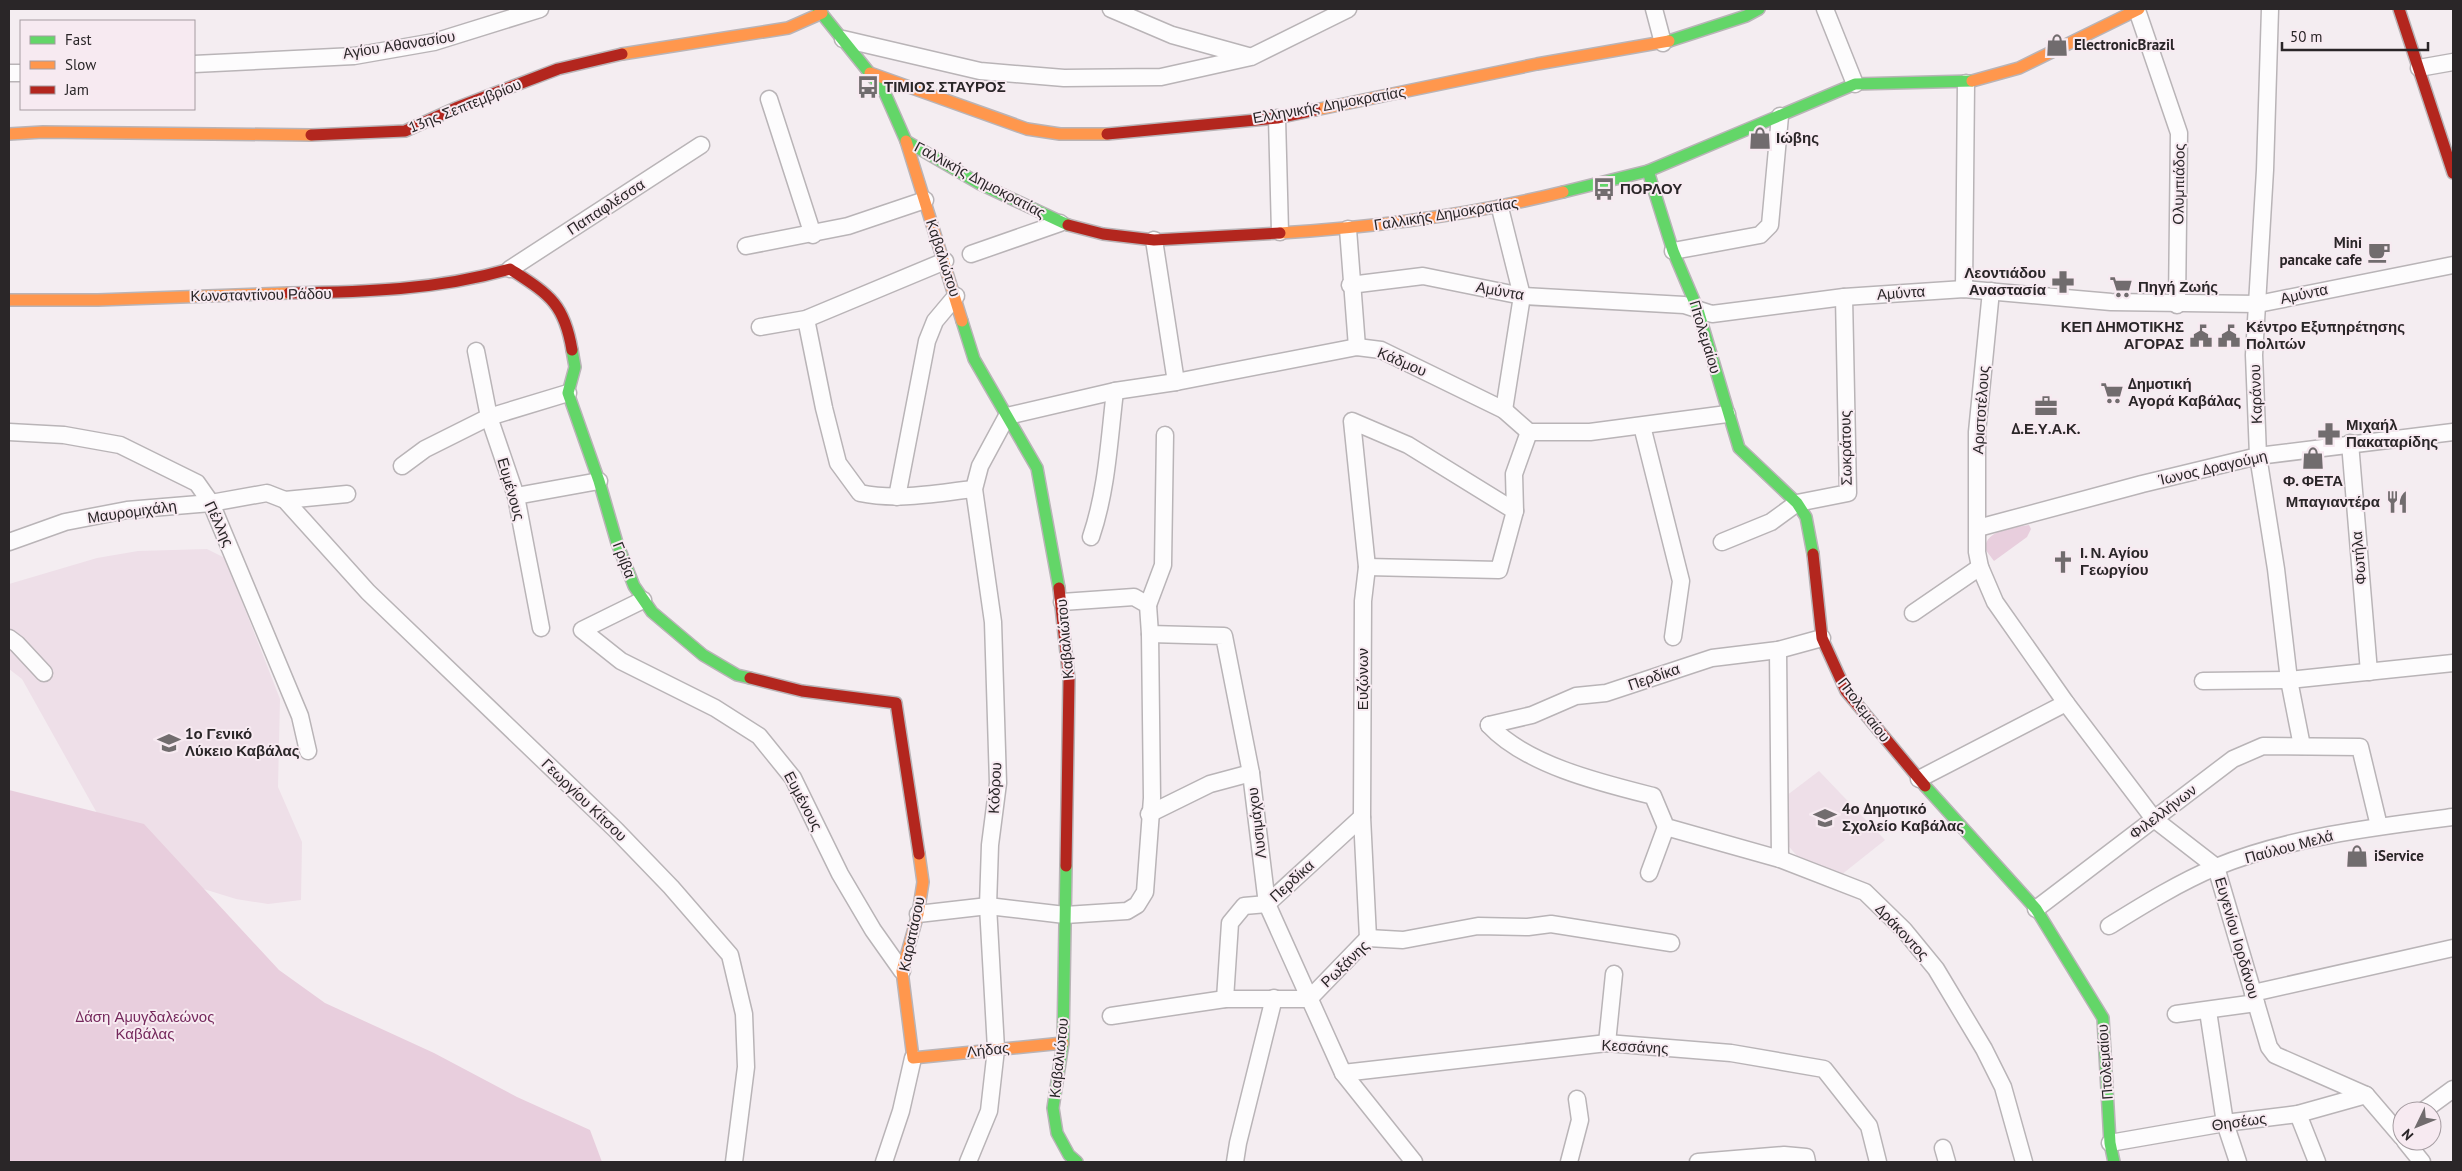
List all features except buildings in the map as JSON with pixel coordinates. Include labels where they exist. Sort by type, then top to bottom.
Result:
[{"type":"street","name":"Αγίου Αθανασίου","points":[[195,64],[354,56],[434,42],[465,34],[540,9]]},
{"type":"street","points":[[1112,9],[1172,35],[1251,57]]},
{"type":"street","points":[[843,39],[980,71],[1064,78],[1161,77],[1251,57],[1348,9]]},
{"type":"street","points":[[1654,9],[1663,43]]},
{"type":"street","name":"Ελληνικής Δημοκρατίας","points":[[870,72],[1027,129],[1060,134],[1101,135],[1277,118],[1537,64],[1663,43],[1746,16],[1759,9]]},
{"type":"street","points":[[1825,9],[1855,84]]},
{"type":"street","name":"Γαλλικής Δημοκρατίας","points":[[820,11],[884,91],[906,141],[980,184],[1060,222],[1103,234],[1154,240],[1348,229],[1500,208],[1648,171],[1855,84],[1966,83],[2019,68],[2138,9]]},
{"type":"street","name":"Ολυμπιάδος","points":[[2138,9],[2179,133],[2177,304]]},
{"type":"street","name":"Καράνου","points":[[2270,9],[2258,304],[2254,355],[2258,456],[2276,568],[2289,680],[2302,746]]},
{"type":"street","points":[[2399,9],[2453,173]]},
{"type":"street","name":"13ης Σεπτεμβρίου","points":[[9,134],[43,132],[326,135],[405,132],[456,108],[558,69],[599,58],[788,28],[820,11]]},
{"type":"street","points":[[2419,68],[2453,62]]},
{"type":"street","points":[[1964,288],[1966,83]]},
{"type":"street","points":[[769,99],[813,234]]},
{"type":"street","points":[[1673,251],[1760,235],[1766,232],[1770,226],[1780,116]]},
{"type":"street","points":[[1277,118],[1280,232]]},
{"type":"street","name":"Καβαλιώτου","points":[[906,141],[945,260],[974,359],[1037,468],[1062,602],[1069,680],[1064,1043],[1053,1108],[1057,1133],[1071,1160]]},
{"type":"street","name":"Παπαφλέσσα","points":[[510,269],[701,145]]},
{"type":"street","name":"Πτολεμαίου","points":[[1648,171],[1673,251],[1698,310],[1727,414],[1739,448],[1797,503],[1806,517],[1814,560],[1822,638],[1846,691],[1919,779],[2036,909],[2103,1018],[2110,1143],[2114,1162]]},
{"type":"street","points":[[746,246],[848,226],[925,200]]},
{"type":"street","points":[[1500,208],[1522,296],[1504,410]]},
{"type":"street","points":[[971,254],[1060,222]]},
{"type":"street","points":[[1348,229],[1350,285],[1356,347]]},
{"type":"street","points":[[1154,240],[1176,382]]},
{"type":"street","points":[[760,327],[806,320],[945,260]]},
{"type":"street","name":"Αμύντα","points":[[1350,285],[1423,276],[1522,296],[1684,304],[1712,314],[1844,297],[1964,288],[2111,302],[2258,304],[2453,265]]},
{"type":"street","points":[[402,466],[425,449],[489,417],[568,392],[575,367],[568,326],[549,295],[510,269]]},
{"type":"street","name":"Κωνσταντίνου Ράδου","points":[[9,300],[64,301],[250,294],[359,294],[418,290],[473,281],[510,269]]},
{"type":"street","name":"Αριστοτέλους","points":[[1980,567],[1977,432],[1991,291]]},
{"type":"street","points":[[897,497],[927,341],[935,321],[956,296]]},
{"type":"street","name":"Σωκράτους","points":[[1722,542],[1771,522],[1797,503],[1848,493],[1844,297]]},
{"type":"street","points":[[806,320],[824,408],[838,464],[860,493],[882,497],[897,497],[974,489]]},
{"type":"street","name":"Κάδμου","points":[[1007,416],[1115,391],[1176,382],[1356,347],[1381,350],[1504,410],[1529,432]]},
{"type":"street","name":"Ευμένους","points":[[476,351],[489,417],[516,496],[541,628]]},
{"type":"street","points":[[1091,538],[1099,513],[1104,486],[1115,391]]},
{"type":"street","name":"Γρίβα","points":[[568,392],[599,481],[617,543],[634,586],[643,600],[674,632],[703,655],[737,675],[802,691],[896,703]]},
{"type":"street","points":[[1367,566],[1499,570],[1515,511],[1514,474],[1529,432],[1581,432],[1642,426],[1727,414]]},
{"type":"street","name":"Κόδρου","points":[[968,1162],[989,1111],[996,1050],[988,906],[990,845],[998,783],[993,622],[974,489],[980,466],[1007,416]]},
{"type":"street","name":"Ευζώνων","points":[[1368,938],[1362,817],[1363,601],[1367,566],[1352,421],[1408,445],[1515,511]]},
{"type":"street","points":[[1642,426],[1681,581],[1674,636]]},
{"type":"street","name":"Πέλλης","points":[[9,432],[64,435],[120,444],[197,483],[211,503],[300,716],[308,751]]},
{"type":"street","name":"Ίωνος Δραγούμη","points":[[1978,528],[2142,484],[2258,456],[2350,443],[2453,432]]},
{"type":"street","points":[[918,914],[988,906],[1065,915],[1127,911],[1137,905],[1145,892],[1149,814],[1152,798],[1148,605],[1163,565],[1165,435]]},
{"type":"street","name":"Φωτήλα","points":[[2350,443],[2369,672]]},
{"type":"street","points":[[516,496],[599,481]]},
{"type":"street","name":"Μαυρομιχάλη","points":[[9,542],[65,522],[127,510],[211,503],[267,493],[285,500],[347,494]]},
{"type":"street","name":"Γεωργίου Κίτσου","points":[[285,500],[368,592],[623,837],[672,887],[730,955],[744,1014],[746,1058],[734,1162]]},
{"type":"street","points":[[1913,613],[1980,567]]},
{"type":"street","name":"Ευγενίου Ιορδάνου","points":[[1980,567],[1998,608],[2066,703],[2154,819],[2216,867],[2269,1048],[2274,1055],[2366,1095],[2392,1123]]},
{"type":"street","points":[[1062,602],[1134,597],[1148,605]]},
{"type":"street","name":"Ευμένους","points":[[643,600],[582,630],[621,661],[715,708],[759,736],[794,778],[840,874],[873,930],[902,971]]},
{"type":"street","name":"Λυσιμάχου","points":[[1150,634],[1224,636],[1251,773],[1267,904],[1343,1073],[1414,1162]]},
{"type":"street","points":[[9,638],[44,673]]},
{"type":"street","name":"Περδίκα","points":[[1666,827],[1653,796],[1616,787],[1527,755],[1488,725],[1532,715],[1576,696],[1606,693],[1712,658],[1778,650],[1822,638]]},
{"type":"street","points":[[1778,650],[1780,859]]},
{"type":"street","points":[[2203,681],[2289,680],[2453,663]]},
{"type":"street","name":"Καρατάσου","points":[[884,1162],[901,1111],[913,1058],[902,971],[918,914],[923,882],[896,703]]},
{"type":"street","points":[[1919,779],[2066,703]]},
{"type":"street","name":"Φιλελλήνων","points":[[2036,909],[2232,759],[2263,746],[2360,747],[2379,826]]},
{"type":"street","points":[[1149,814],[1210,784],[1251,773]]},
{"type":"street","name":"Περδίκα","points":[[1224,999],[1230,923],[1244,906],[1267,904],[1362,817]]},
{"type":"street","name":"Παύλου Μελά","points":[[2110,926],[2153,898],[2216,867],[2288,845],[2379,826],[2453,817]]},
{"type":"street","points":[[1650,873],[1666,827]]},
{"type":"street","name":"Δράκοντος","points":[[1666,827],[1780,859],[1865,892],[1904,930],[1936,969],[1984,1049],[2004,1087],[2024,1162]]},
{"type":"street","name":"Ρωξάνης","points":[[1111,1016],[1224,999],[1309,999],[1368,938],[1403,940],[1478,926],[1528,927],[1550,924],[1671,943]]},
{"type":"street","points":[[2176,1014],[2208,1011],[2453,948]]},
{"type":"street","points":[[1607,1043],[1614,974]]},
{"type":"street","points":[[1235,1162],[1274,998]]},
{"type":"street","points":[[2208,1011],[2225,1123],[2238,1162]]},
{"type":"street","name":"Λήδας","points":[[913,1058],[1064,1043]]},
{"type":"street","name":"Κεσσάνης","points":[[1343,1073],[1607,1043],[1731,1053],[1824,1068],[1869,1126],[1878,1162]]},
{"type":"street","points":[[2437,1101],[2453,1089]]},
{"type":"street","name":"Θησέως","points":[[2110,1143],[2225,1123],[2298,1114],[2366,1095]]},
{"type":"street","points":[[1569,1162],[1580,1120],[1577,1099]]},
{"type":"street","points":[[2298,1114],[2317,1162]]},
{"type":"street","name":"Ευγενίου Ιορδάνου","points":[[2414,1151],[2422,1162]]},
{"type":"street","points":[[1698,1162],[1784,1154],[1807,1160]]},
{"type":"shaded area","name":"1ο Γενικό Λύκειο Καβάλας","points":[[207,549],[225,558],[280,699],[278,787],[302,842],[301,900],[268,904],[236,899],[126,865],[22,679],[9,669],[9,584],[97,558],[138,551]]},
{"type":"shaded area","name":"4ο Δημοτικό Σχολείο Καβάλας","points":[[1819,771],[1885,840],[1836,879],[1812,873],[1785,842],[1786,796]]},
{"type":"green space","points":[[2029,525],[2031,529],[2027,537],[1994,561],[1985,549],[1990,537],[2001,531]]},
{"type":"green space","name":"Δάση Αμυγδαλεώνος Καβάλας","points":[[9,790],[144,824],[279,970],[325,1003],[434,1053],[517,1097],[590,1130],[602,1162],[9,1162]]},
{"type":"traffic: fast","points":[[818,9],[884,91],[906,141],[980,184],[1068,225]]},
{"type":"traffic: fast","points":[[1669,41],[1746,16],[1759,9]]},
{"type":"traffic: fast","points":[[1563,192],[1648,171],[1855,84],[1972,81]]},
{"type":"traffic: fast","points":[[1648,171],[1673,251],[1698,310],[1739,448],[1797,503],[1806,517],[1813,554]]},
{"type":"traffic: fast","points":[[962,321],[974,359],[1037,468],[1059,588]]},
{"type":"traffic: fast","points":[[572,350],[575,367],[568,393],[599,481],[617,543],[634,586],[652,612],[703,655],[737,675],[750,678]]},
{"type":"traffic: fast","points":[[1925,786],[2036,909],[2103,1018],[2110,1143],[2114,1162]]},
{"type":"traffic: fast","points":[[1066,866],[1063,1043],[1053,1108],[1057,1133],[1069,1155],[1077,1162]]},
{"type":"traffic: slow","points":[[1972,81],[2019,68],[2139,9]]},
{"type":"traffic: slow","points":[[622,54],[788,28],[822,13]]},
{"type":"traffic: slow","points":[[1315,110],[1537,64],[1669,41]]},
{"type":"traffic: slow","points":[[870,73],[1027,129],[1060,134],[1107,134]]},
{"type":"traffic: slow","points":[[9,134],[43,132],[311,135]]},
{"type":"traffic: slow","points":[[906,141],[962,321]]},
{"type":"traffic: slow","points":[[1280,233],[1422,219],[1493,207],[1563,192]]},
{"type":"traffic: slow","points":[[9,300],[98,300],[289,293]]},
{"type":"traffic: slow","points":[[919,854],[923,882],[918,914],[902,971],[913,1058],[1063,1043]]},
{"type":"traffic: jam","points":[[2399,9],[2453,173]]},
{"type":"traffic: jam","points":[[311,135],[405,131],[456,108],[558,69],[622,54]]},
{"type":"traffic: jam","points":[[1107,134],[1277,118],[1315,110]]},
{"type":"traffic: jam","points":[[1068,225],[1103,234],[1154,240],[1280,233]]},
{"type":"traffic: jam","points":[[289,293],[373,291],[428,286],[510,269],[535,285],[559,310],[569,334],[572,350]]},
{"type":"traffic: jam","points":[[1813,554],[1822,638],[1846,691],[1925,786]]},
{"type":"traffic: jam","points":[[1059,588],[1069,680],[1066,866]]},
{"type":"traffic: jam","points":[[750,678],[802,691],[896,703],[919,854]]},
{"type":"place","name":"ElectronicBrazil","points":[[2057,45]]},
{"type":"place","name":"ΤΙΜΙΟΣ ΣΤΑΥΡΟΣ","points":[[868,87]]},
{"type":"place","name":"Ιώβης","points":[[1760,138]]},
{"type":"place","name":"ΠΟΡΛΟΥ","points":[[1604,189]]},
{"type":"place","name":"Mini pancake cafe","points":[[2379,252]]},
{"type":"place","name":"Λεοντιάδου Αναστασία","points":[[2063,282]]},
{"type":"place","name":"Πηγή Ζωής","points":[[2121,287]]},
{"type":"place","name":"ΚΕΠ ΔΗΜΟΤΙΚΗΣ ΑΓΟΡΑΣ","points":[[2201,336]]},
{"type":"place","name":"Κέντρο Εξυπηρέτησης Πολιτών","points":[[2229,336]]},
{"type":"place","name":"Δημοτική Αγορά Καβάλας","points":[[2112,393]]},
{"type":"place","name":"Δ.Ε.Υ.Α.Κ.","points":[[2046,406]]},
{"type":"place","name":"Μιχαήλ Πακαταρίδης","points":[[2329,434]]},
{"type":"place","name":"Φ. ΦΕΤΑ","points":[[2313,458]]},
{"type":"place","name":"Μπαγιαντέρα","points":[[2397,502]]},
{"type":"place","name":"Ι. Ν. Αγίου Γεωργίου","points":[[2063,562]]},
{"type":"place","name":"1ο Γενικό Λύκειο Καβάλας","points":[[169,743]]},
{"type":"place","name":"4ο Δημοτικό Σχολείο Καβάλας","points":[[1825,818]]},
{"type":"place","name":"iService","points":[[2357,856]]}]
